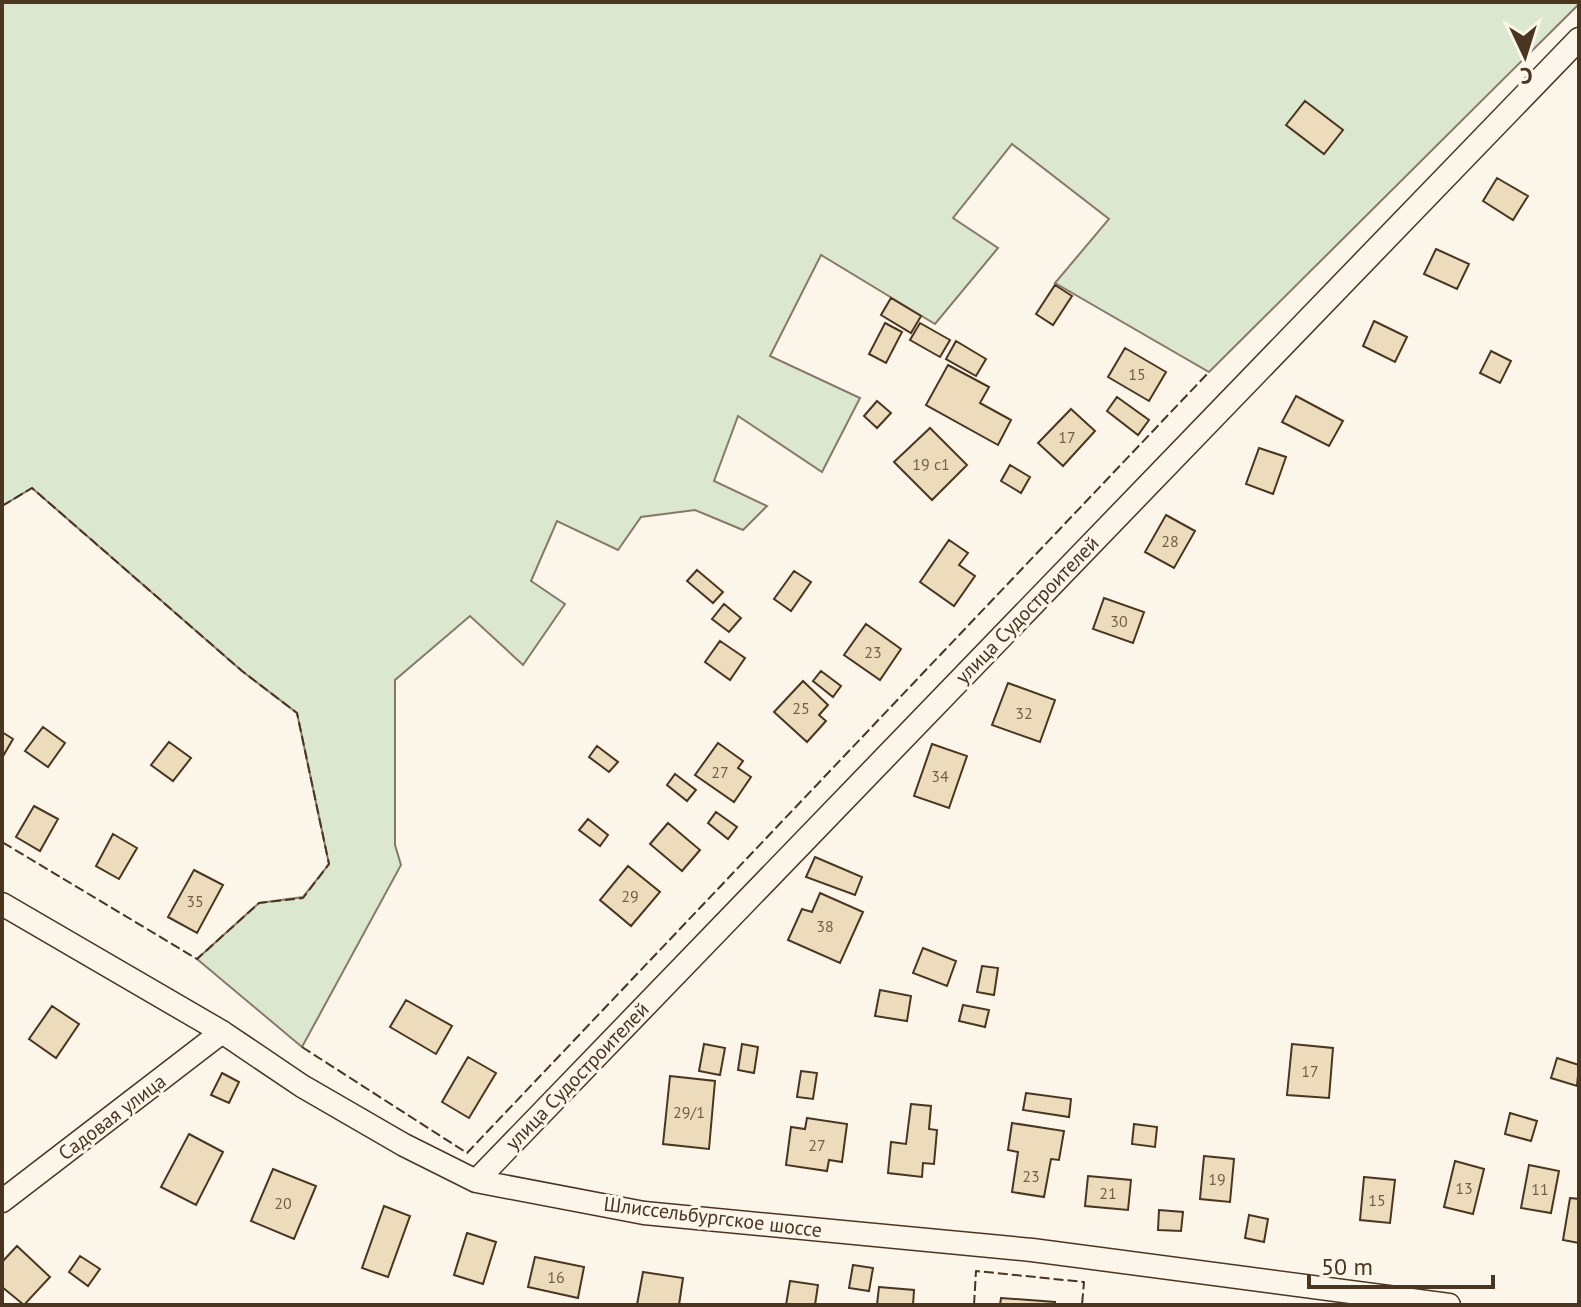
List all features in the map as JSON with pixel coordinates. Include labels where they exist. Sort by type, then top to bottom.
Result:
[{"type":"street","name":"улица Судостроителей","points":[[476,1181],[1579,39]]},
{"type":"street","name":"Шлиссельбургское шоссе","points":[[2,904],[222,1032],[327,1101],[476,1181],[644,1213],[1032,1250],[1449,1305]]},
{"type":"street","name":"Садовая улица","points":[[2,1201],[222,1032]]},
{"type":"green space","points":[[2,2],[1579,4],[1209,372],[1055,283],[1109,219],[1012,144],[953,218],[998,248],[935,324],[821,255],[770,356],[860,398],[822,472],[738,416],[714,481],[767,506],[743,530],[695,510],[641,517],[618,550],[557,521],[531,581],[565,604],[523,665],[470,616],[395,680],[395,845],[401,865],[302,1047],[197,959],[259,903],[303,897],[329,864],[297,713],[242,671],[32,488],[2,506]]},
{"type":"building","points":[[1305,101],[1343,130],[1324,154],[1286,125]]},
{"type":"building","points":[[1497,178],[1528,196],[1513,220],[1483,201]]},
{"type":"building","points":[[1436,249],[1469,264],[1457,289],[1424,274]]},
{"type":"building","points":[[1055,285],[1072,296],[1053,325],[1036,314]]},
{"type":"building","points":[[891,298],[921,316],[911,333],[881,315]]},
{"type":"building","points":[[1374,321],[1407,337],[1395,362],[1363,346]]},
{"type":"building","points":[[885,323],[902,332],[886,363],[869,354]]},
{"type":"building","points":[[920,323],[950,340],[940,357],[910,340]]},
{"type":"building","points":[[956,341],[986,359],[976,376],[946,359]]},
{"type":"building","points":[[1125,348],[1166,372],[1149,401],[1108,377]]},
{"type":"building","points":[[1491,351],[1511,361],[1500,383],[1480,373]]},
{"type":"building","points":[[948,365],[989,387],[980,403],[1011,420],[998,445],[926,405]]},
{"type":"building","points":[[1296,396],[1343,421],[1329,446],[1282,422]]},
{"type":"building","points":[[1117,397],[1149,420],[1138,435],[1107,411]]},
{"type":"building","points":[[877,401],[891,413],[877,428],[864,416]]},
{"type":"building","points":[[1071,409],[1095,431],[1063,466],[1038,443]]},
{"type":"building","points":[[930,428],[967,465],[932,500],[894,462]]},
{"type":"building","points":[[1259,448],[1286,457],[1273,494],[1246,484]]},
{"type":"building","points":[[1010,465],[1030,477],[1021,493],[1001,481]]},
{"type":"building","points":[[1166,515],[1195,531],[1174,568],[1145,552]]},
{"type":"building","points":[[949,540],[968,553],[959,565],[975,576],[954,606],[920,582]]},
{"type":"building","points":[[697,570],[723,592],[713,603],[687,581]]},
{"type":"building","points":[[794,571],[811,582],[791,611],[774,599]]},
{"type":"building","points":[[1104,598],[1144,612],[1133,643],[1093,629]]},
{"type":"building","points":[[724,604],[741,618],[729,632],[712,619]]},
{"type":"building","points":[[866,624],[901,649],[880,680],[844,655]]},
{"type":"building","points":[[720,641],[745,658],[730,680],[705,662]]},
{"type":"building","points":[[821,671],[841,686],[833,697],[813,681]]},
{"type":"building","points":[[803,681],[828,705],[819,715],[826,721],[807,742],[774,712]]},
{"type":"building","points":[[1008,683],[1055,700],[1040,742],[992,725]]},
{"type":"building","points":[[43,727],[65,743],[48,767],[25,751]]},
{"type":"building","points":[[2,732],[13,739],[2,758]]},
{"type":"building","points":[[169,742],[191,758],[173,781],[151,765]]},
{"type":"building","points":[[718,743],[743,761],[738,768],[751,777],[734,802],[695,775]]},
{"type":"building","points":[[932,744],[967,756],[949,808],[914,796]]},
{"type":"building","points":[[597,746],[618,762],[609,772],[589,757]]},
{"type":"building","points":[[675,774],[696,790],[687,801],[667,785]]},
{"type":"building","points":[[34,806],[58,819],[40,851],[16,837]]},
{"type":"building","points":[[716,812],[737,827],[728,839],[708,823]]},
{"type":"building","points":[[588,819],[608,835],[600,846],[579,830]]},
{"type":"building","points":[[668,823],[700,850],[682,871],[650,844]]},
{"type":"building","points":[[113,834],[137,848],[119,879],[96,866]]},
{"type":"building","points":[[815,857],[862,877],[855,895],[806,877]]},
{"type":"building","points":[[628,866],[660,892],[631,926],[600,900]]},
{"type":"building","points":[[194,870],[223,885],[197,933],[168,917]]},
{"type":"building","points":[[820,893],[863,912],[840,963],[788,940],[802,909],[812,912]]},
{"type":"building","points":[[923,948],[956,961],[947,986],[913,973]]},
{"type":"building","points":[[982,966],[998,968],[994,995],[977,992]]},
{"type":"building","points":[[880,990],[911,996],[907,1021],[875,1016]]},
{"type":"building","points":[[406,1000],[452,1026],[436,1054],[390,1027]]},
{"type":"building","points":[[963,1005],[989,1010],[985,1027],[959,1021]]},
{"type":"building","points":[[52,1006],[79,1024],[56,1058],[29,1039]]},
{"type":"building","points":[[704,1044],[725,1048],[720,1075],[699,1071]]},
{"type":"building","points":[[742,1044],[758,1047],[754,1073],[738,1070]]},
{"type":"building","points":[[1292,1044],[1333,1048],[1329,1098],[1287,1095]]},
{"type":"building","points":[[468,1057],[496,1073],[469,1118],[442,1102]]},
{"type":"building","points":[[1557,1058],[1579,1065],[1577,1086],[1551,1078]]},
{"type":"building","points":[[801,1071],[817,1073],[813,1099],[797,1097]]},
{"type":"building","points":[[222,1073],[239,1082],[229,1103],[211,1095]]},
{"type":"building","points":[[670,1076],[715,1081],[709,1149],[663,1144]]},
{"type":"building","points":[[1026,1093],[1071,1099],[1069,1117],[1023,1110]]},
{"type":"building","points":[[911,1104],[931,1106],[929,1129],[937,1130],[934,1164],[923,1163],[922,1177],[888,1173],[891,1142],[906,1144]]},
{"type":"building","points":[[1510,1113],[1537,1121],[1531,1141],[1505,1134]]},
{"type":"building","points":[[807,1118],[847,1124],[842,1162],[829,1160],[827,1171],[786,1165],[791,1127],[805,1129]]},
{"type":"building","points":[[1012,1123],[1064,1131],[1059,1160],[1051,1159],[1044,1197],[1012,1192],[1018,1152],[1008,1150]]},
{"type":"building","points":[[1134,1124],[1157,1127],[1155,1147],[1132,1144]]},
{"type":"building","points":[[189,1134],[223,1152],[196,1205],[161,1187]]},
{"type":"building","points":[[1204,1156],[1234,1159],[1230,1202],[1200,1199]]},
{"type":"building","points":[[1455,1161],[1484,1169],[1473,1214],[1444,1207]]},
{"type":"building","points":[[1529,1165],[1559,1171],[1551,1213],[1521,1208]]},
{"type":"building","points":[[273,1169],[316,1186],[294,1239],[251,1221]]},
{"type":"building","points":[[1088,1176],[1131,1180],[1128,1210],[1085,1206]]},
{"type":"building","points":[[1364,1177],[1395,1180],[1390,1223],[1360,1220]]},
{"type":"building","points":[[1570,1198],[1579,1199],[1579,1243],[1563,1240]]},
{"type":"building","points":[[384,1206],[410,1216],[388,1277],[362,1268]]},
{"type":"building","points":[[1159,1210],[1183,1212],[1181,1231],[1158,1230]]},
{"type":"building","points":[[1249,1215],[1268,1219],[1264,1242],[1245,1238]]},
{"type":"building","points":[[467,1233],[496,1242],[483,1284],[454,1275]]},
{"type":"building","points":[[17,1246],[50,1277],[24,1305],[2,1287],[2,1262]]},
{"type":"building","points":[[80,1256],[100,1269],[88,1286],[69,1272]]},
{"type":"building","points":[[535,1257],[584,1267],[578,1298],[528,1287]]},
{"type":"building","points":[[853,1265],[873,1268],[869,1291],[849,1288]]},
{"type":"building","points":[[643,1272],[683,1278],[679,1305],[637,1305]]},
{"type":"building","points":[[790,1281],[818,1285],[815,1305],[786,1305]]},
{"type":"building","points":[[879,1287],[914,1290],[913,1305],[877,1305]]},
{"type":"building","points":[[1001,1298],[1055,1302],[1055,1305],[1000,1305]]},
{"type":"fence","points":[[302,1047],[467,1153],[1209,372]]},
{"type":"fence","points":[[2,506],[32,488],[242,671],[297,713],[329,864],[303,898],[259,903],[197,959],[2,842]]},
{"type":"fence","points":[[974,1305],[976,1271],[1084,1282],[1082,1305]]}]
